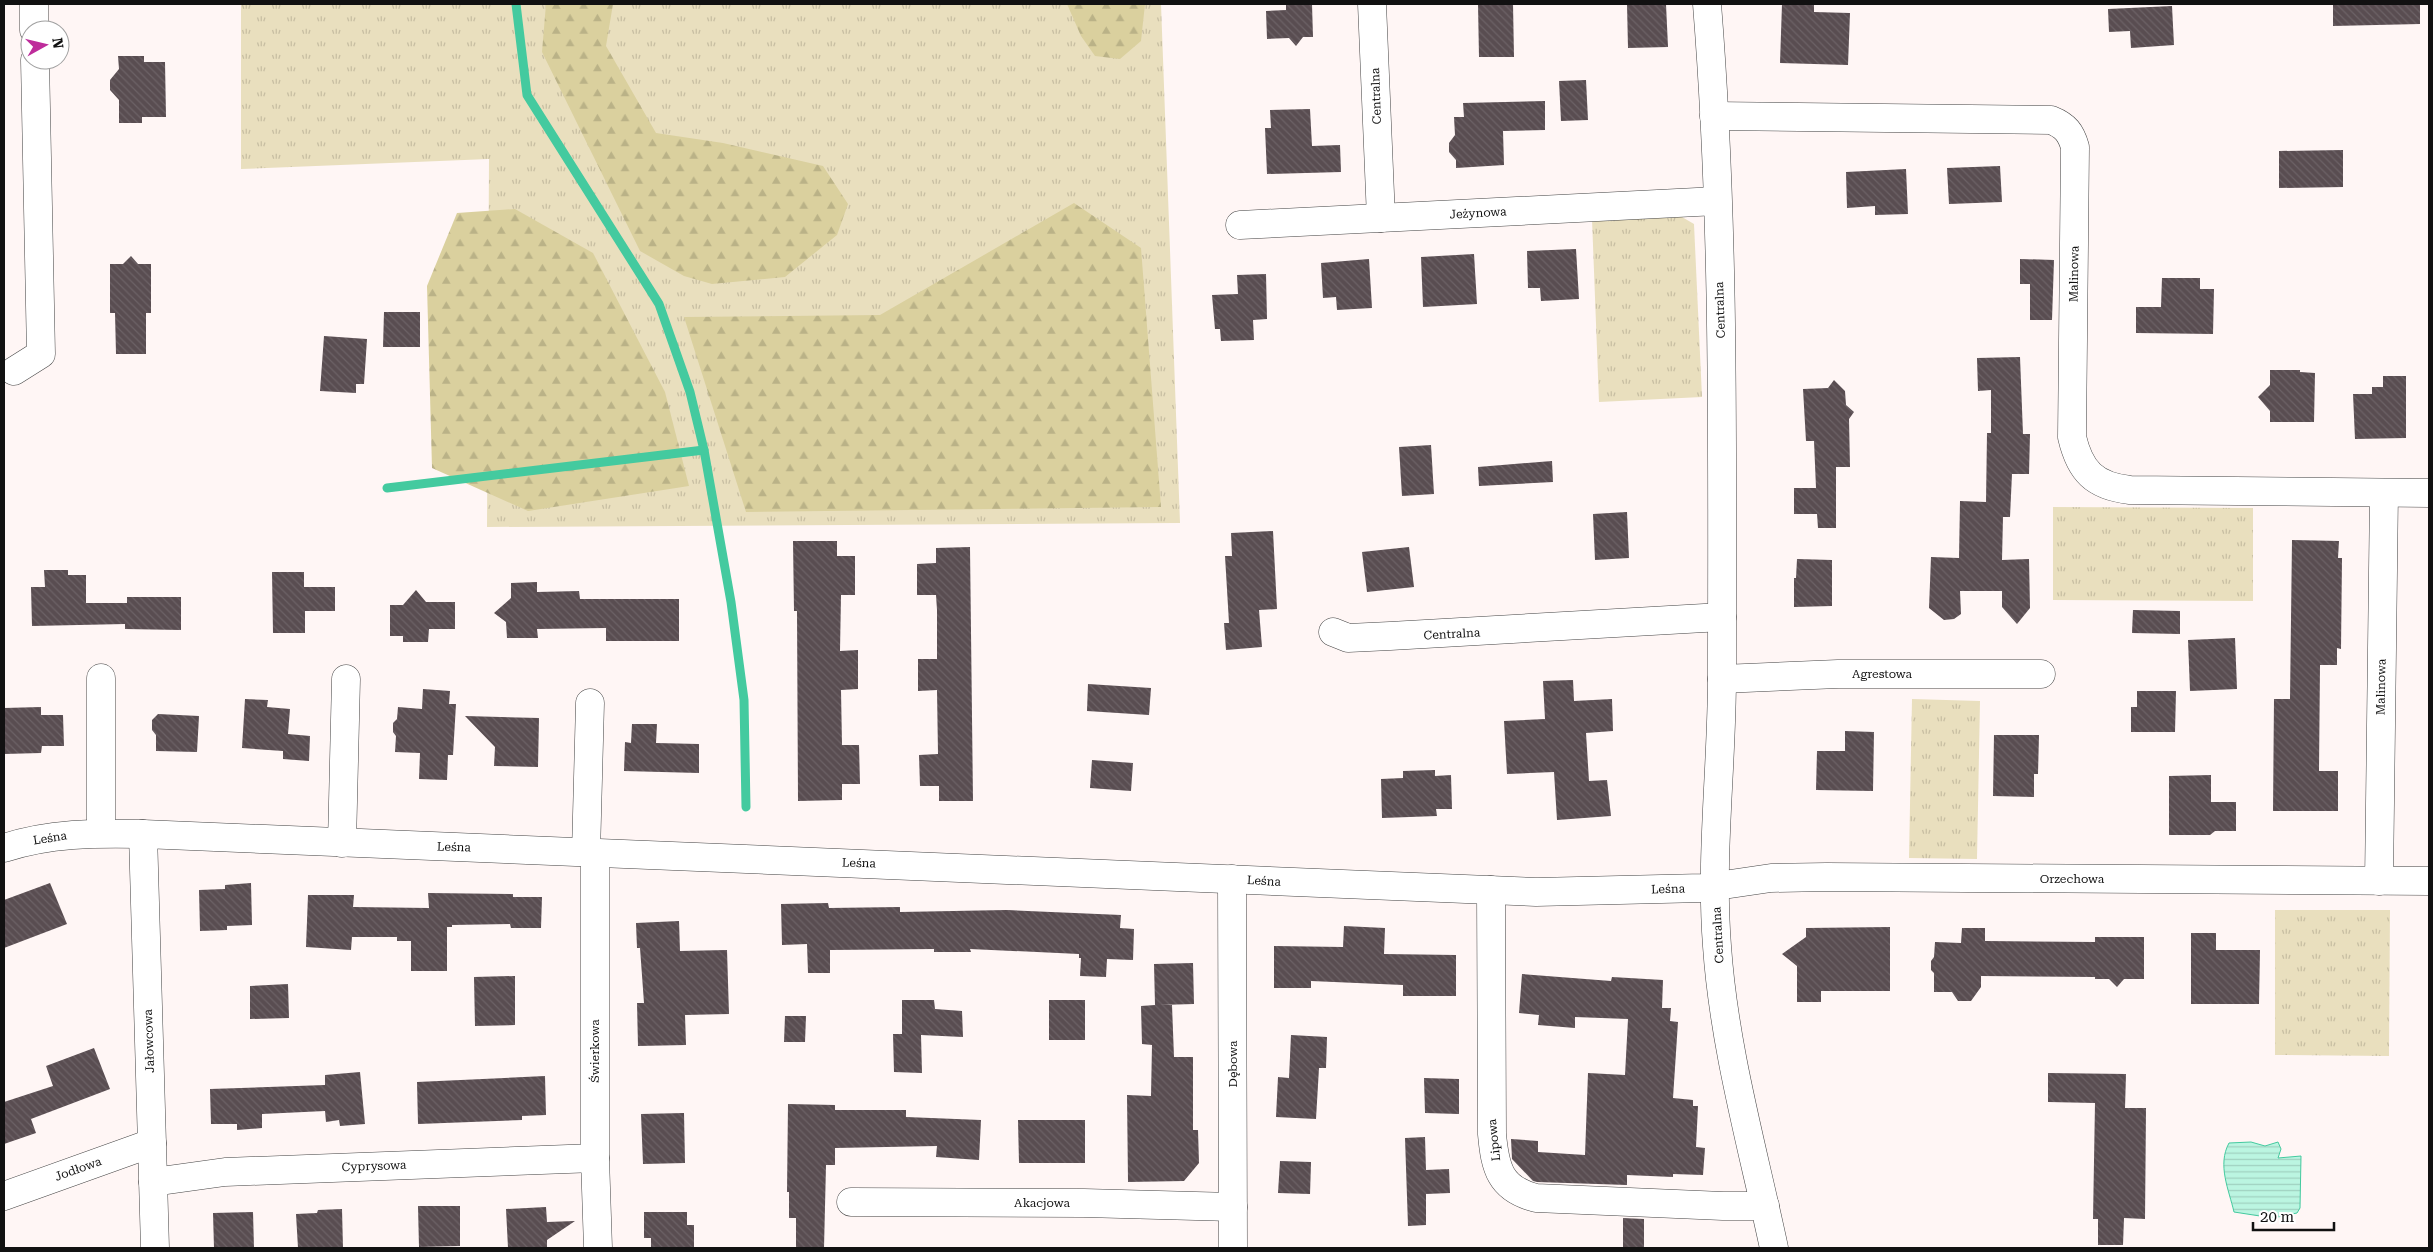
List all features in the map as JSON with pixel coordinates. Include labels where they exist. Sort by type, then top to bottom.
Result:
[{"type":"street","points":[[34,4],[34,20]]},
{"type":"street","name":"Centralna","points":[[1372,4],[1381,218]]},
{"type":"street","name":"Centralna","points":[[1706,4],[1714,116],[1722,378],[1722,679],[1716,945],[1735,1067],[1774,1248]]},
{"type":"street","points":[[14,371],[41,354],[35,70]]},
{"type":"street","name":"Malinowa","points":[[1714,116],[2051,120],[2063,124],[2071,135],[2075,147],[2072,437],[2076,456],[2085,470],[2097,481],[2115,488],[2130,490],[2429,494]]},
{"type":"street","name":"Jeżynowa","points":[[1240,225],[1717,201]]},
{"type":"street","name":"Malinowa","points":[[2378,880],[2384,493]]},
{"type":"street","name":"Centralna","points":[[1333,632],[1348,638],[1722,617]]},
{"type":"street","name":"Agrestowa","points":[[1722,679],[1838,674],[2041,674]]},
{"type":"street","points":[[101,678],[101,833]]},
{"type":"street","points":[[342,843],[346,679]]},
{"type":"street","name":"Świerkowa","points":[[590,703],[590,853],[598,1248]]},
{"type":"street","name":"Leśna","points":[[4,848],[52,836],[101,833],[1491,890],[1578,892],[1716,886]]},
{"type":"street","name":"Jałowcowa","points":[[143,834],[155,1248]]},
{"type":"street","name":"Orzechowa","points":[[1716,886],[1771,878],[1828,877],[2429,881]]},
{"type":"street","name":"Dębowa","points":[[1232,879],[1234,1248]]},
{"type":"street","name":"Lipowa","points":[[1491,890],[1492,1134],[1494,1158],[1500,1174],[1510,1187],[1522,1194],[1536,1198],[1765,1206]]},
{"type":"street","name":"Jodłowa","points":[[4,1196],[152,1143]]},
{"type":"street","name":"Cyprysowa","points":[[153,1182],[225,1172],[595,1158]]},
{"type":"street","name":"Akacjowa","points":[[851,1202],[1084,1203],[1233,1207]]},
{"type":"green space","points":[[241,4],[1161,4],[1180,523],[487,527],[489,159],[241,169]]},
{"type":"green space","points":[[546,4],[613,4],[606,46],[656,133],[723,143],[823,166],[848,204],[837,235],[785,277],[712,284],[684,276],[640,251],[542,52]]},
{"type":"green space","points":[[1067,4],[1145,4],[1141,41],[1120,59],[1095,56],[1081,36]]},
{"type":"green space","points":[[1074,203],[1141,248],[1161,507],[746,512],[684,317],[880,315]]},
{"type":"green space","points":[[515,209],[593,253],[665,392],[689,486],[528,511],[432,468],[427,286],[457,213]]},
{"type":"green space","points":[[1682,217],[1694,224],[1702,397],[1599,402],[1592,219]]},
{"type":"green space","points":[[2053,507],[2253,508],[2253,601],[2053,600]]},
{"type":"green space","points":[[1912,699],[1980,701],[1977,859],[1909,858]]},
{"type":"green space","points":[[2275,910],[2390,910],[2389,1056],[2275,1055]]},
{"type":"shaded area","points":[[2251,1142],[2265,1146],[2278,1142],[2281,1149],[2278,1158],[2301,1156],[2300,1208],[2297,1213],[2273,1218],[2234,1212],[2225,1178],[2224,1160],[2226,1151],[2229,1143]]},
{"type":"building","points":[[1286,4],[1312,4],[1313,37],[1303,37],[1296,46],[1289,38],[1267,39],[1266,11],[1286,10]]},
{"type":"building","points":[[1478,4],[1513,4],[1514,57],[1479,57]]},
{"type":"building","points":[[1627,4],[1666,4],[1668,47],[1628,48]]},
{"type":"building","points":[[1782,4],[1814,5],[1814,12],[1850,13],[1848,65],[1780,63]]},
{"type":"building","points":[[2333,4],[2420,4],[2420,24],[2333,26]]},
{"type":"building","points":[[2172,6],[2174,45],[2131,48],[2130,31],[2109,32],[2108,9]]},
{"type":"building","points":[[118,56],[144,56],[144,62],[165,62],[166,117],[142,117],[142,123],[119,123],[119,100],[110,90],[110,80],[119,69]]},
{"type":"building","points":[[1586,80],[1588,120],[1561,121],[1559,81]]},
{"type":"building","points":[[1545,101],[1545,130],[1503,131],[1504,165],[1456,168],[1456,160],[1449,152],[1449,143],[1455,135],[1454,117],[1464,117],[1463,103]]},
{"type":"building","points":[[1310,109],[1312,146],[1340,145],[1341,172],[1267,174],[1265,128],[1271,128],[1270,110]]},
{"type":"building","points":[[2343,150],[2343,187],[2279,188],[2279,151]]},
{"type":"building","points":[[2000,166],[2002,202],[1949,204],[1947,168]]},
{"type":"building","points":[[1906,169],[1908,214],[1875,215],[1875,206],[1847,208],[1846,172]]},
{"type":"building","points":[[1576,249],[1579,299],[1541,301],[1540,288],[1528,288],[1527,251]]},
{"type":"building","points":[[1474,254],[1477,304],[1423,307],[1421,257]]},
{"type":"building","points":[[131,256],[138,264],[151,264],[151,313],[146,313],[146,354],[116,354],[115,313],[110,313],[110,264],[123,264]]},
{"type":"building","points":[[1369,259],[1372,308],[1337,310],[1336,297],[1323,298],[1321,263]]},
{"type":"building","points":[[2020,259],[2054,260],[2052,320],[2030,320],[2030,284],[2020,284]]},
{"type":"building","points":[[1266,274],[1267,319],[1253,320],[1254,340],[1221,341],[1220,329],[1215,329],[1212,295],[1238,294],[1237,275]]},
{"type":"building","points":[[2162,278],[2200,278],[2200,289],[2214,289],[2213,334],[2136,333],[2136,307],[2161,307]]},
{"type":"building","points":[[384,312],[420,312],[420,347],[383,347]]},
{"type":"building","points":[[324,336],[367,339],[364,384],[356,384],[356,393],[320,391]]},
{"type":"building","points":[[2020,357],[2023,434],[2030,434],[2029,474],[2012,474],[2010,517],[2003,517],[2002,560],[2029,559],[2030,608],[2017,624],[2002,607],[2002,591],[1960,591],[1961,614],[1954,619],[1944,620],[1929,608],[1931,557],[1959,558],[1960,501],[1986,502],[1987,433],[1991,433],[1991,390],[1978,391],[1977,358]]},
{"type":"building","points":[[2270,370],[2300,370],[2300,372],[2315,373],[2314,422],[2270,422],[2270,411],[2258,397],[2270,385]]},
{"type":"building","points":[[2383,376],[2406,376],[2406,438],[2355,439],[2353,394],[2372,394],[2372,387],[2383,387]]},
{"type":"building","points":[[1834,380],[1845,391],[1846,405],[1854,412],[1849,419],[1850,467],[1836,467],[1836,528],[1818,528],[1817,514],[1794,514],[1794,488],[1816,488],[1814,441],[1806,441],[1803,389],[1828,388]]},
{"type":"building","points":[[1431,445],[1434,494],[1402,496],[1399,447]]},
{"type":"building","points":[[1552,461],[1553,482],[1479,486],[1478,467]]},
{"type":"building","points":[[1627,512],[1629,558],[1595,560],[1593,514]]},
{"type":"building","points":[[1273,531],[1277,609],[1259,610],[1262,647],[1226,650],[1224,623],[1229,623],[1225,556],[1232,556],[1231,533]]},
{"type":"building","points":[[2292,540],[2339,541],[2338,558],[2342,558],[2341,649],[2337,648],[2337,665],[2320,665],[2319,771],[2338,771],[2338,811],[2273,811],[2274,699],[2290,699]]},
{"type":"building","points":[[793,541],[837,541],[837,556],[855,556],[855,595],[841,595],[840,651],[858,650],[858,689],[841,690],[842,745],[859,745],[860,784],[842,784],[842,800],[798,801],[797,611],[794,611]]},
{"type":"building","points":[[970,547],[973,801],[939,801],[939,786],[920,786],[919,755],[938,754],[937,690],[918,691],[918,659],[937,659],[937,610],[936,595],[917,595],[917,564],[936,563],[936,548]]},
{"type":"building","points":[[1409,547],[1414,587],[1367,592],[1362,552]]},
{"type":"building","points":[[1797,559],[1832,560],[1832,606],[1794,607],[1794,578],[1796,578]]},
{"type":"building","points":[[44,570],[68,570],[68,575],[86,575],[86,603],[127,603],[127,597],[181,597],[181,630],[125,629],[125,624],[32,626],[31,587],[45,587]]},
{"type":"building","points":[[272,572],[304,572],[304,587],[335,587],[335,611],[305,611],[305,633],[273,633]]},
{"type":"building","points":[[537,582],[537,592],[579,591],[580,599],[679,599],[679,641],[606,641],[606,628],[537,629],[538,638],[507,638],[506,622],[494,613],[511,598],[511,583]]},
{"type":"building","points":[[416,590],[426,602],[455,602],[455,629],[429,629],[428,642],[403,642],[403,636],[390,636],[390,605],[403,605]]},
{"type":"building","points":[[2133,610],[2180,611],[2180,634],[2132,633]]},
{"type":"building","points":[[2235,638],[2237,689],[2190,691],[2188,640]]},
{"type":"building","points":[[1573,680],[1574,701],[1612,699],[1613,731],[1586,733],[1589,781],[1607,780],[1611,816],[1557,820],[1554,772],[1507,774],[1504,721],[1545,719],[1543,681]]},
{"type":"building","points":[[1088,684],[1151,688],[1149,715],[1087,711]]},
{"type":"building","points":[[423,689],[450,691],[449,704],[456,704],[453,755],[448,755],[447,780],[419,779],[420,753],[395,752],[396,736],[393,732],[393,723],[397,719],[398,707],[422,709]]},
{"type":"building","points":[[2137,691],[2176,691],[2175,732],[2131,732],[2131,707],[2137,707]]},
{"type":"building","points":[[245,699],[268,700],[267,707],[290,709],[288,734],[310,736],[309,761],[283,759],[283,751],[242,748]]},
{"type":"building","points":[[41,707],[41,715],[63,715],[64,746],[42,746],[41,753],[4,754],[4,708]]},
{"type":"building","points":[[158,714],[199,716],[197,752],[156,751],[156,735],[152,730],[152,720]]},
{"type":"building","points":[[465,716],[539,718],[538,767],[494,766],[495,747]]},
{"type":"building","points":[[632,724],[657,724],[656,743],[699,744],[699,773],[624,771],[625,742],[631,743]]},
{"type":"building","points":[[1845,731],[1874,732],[1873,791],[1816,790],[1817,751],[1845,751]]},
{"type":"building","points":[[1994,735],[2039,735],[2038,774],[2034,774],[2034,797],[1993,796]]},
{"type":"building","points":[[1092,760],[1133,763],[1131,791],[1090,788]]},
{"type":"building","points":[[1435,770],[1435,776],[1451,775],[1452,809],[1436,809],[1437,816],[1382,818],[1381,779],[1403,778],[1403,771]]},
{"type":"building","points":[[2211,775],[2211,802],[2236,802],[2236,831],[2215,831],[2210,835],[2169,835],[2169,776]]},
{"type":"building","points":[[50,883],[67,924],[4,948],[4,900]]},
{"type":"building","points":[[251,883],[252,925],[227,926],[227,930],[200,931],[199,890],[225,889],[225,885]]},
{"type":"building","points":[[428,893],[513,894],[513,897],[542,897],[541,928],[511,928],[510,924],[452,925],[452,927],[447,927],[447,971],[411,971],[411,941],[397,941],[397,937],[352,937],[351,950],[306,947],[308,895],[354,895],[353,907],[429,908]]},
{"type":"building","points":[[828,903],[829,908],[900,907],[900,912],[1007,910],[1121,915],[1120,928],[1134,929],[1133,960],[1107,959],[1106,977],[1080,976],[1081,958],[1079,958],[1079,954],[970,949],[971,952],[934,952],[934,949],[830,950],[830,973],[808,973],[807,944],[782,945],[781,904]]},
{"type":"building","points":[[679,921],[680,951],[727,950],[729,1014],[685,1015],[686,1045],[638,1046],[637,1003],[644,1003],[636,923]]},
{"type":"building","points":[[1344,926],[1385,928],[1384,954],[1456,955],[1456,996],[1403,996],[1403,985],[1311,981],[1311,988],[1274,988],[1274,946],[1343,947]]},
{"type":"building","points":[[1890,927],[1890,991],[1821,991],[1821,1002],[1797,1002],[1797,966],[1782,954],[1806,937],[1806,928]]},
{"type":"building","points":[[1962,928],[1985,928],[1985,941],[2095,942],[2095,937],[2144,937],[2144,979],[2124,979],[2117,987],[2109,979],[2095,979],[2095,977],[1981,976],[1981,987],[1971,1001],[1958,1001],[1952,992],[1934,992],[1934,973],[1931,970],[1931,961],[1934,957],[1935,942],[1961,943]]},
{"type":"building","points":[[2191,933],[2216,933],[2216,950],[2260,950],[2259,1004],[2191,1004]]},
{"type":"building","points":[[1193,963],[1194,1004],[1160,1005],[1172,1005],[1174,1057],[1193,1057],[1193,1130],[1198,1130],[1199,1163],[1184,1181],[1128,1182],[1127,1095],[1151,1096],[1152,1045],[1142,1044],[1141,1006],[1155,1005],[1154,964]]},
{"type":"building","points":[[1522,974],[1611,981],[1612,977],[1663,980],[1662,1008],[1671,1008],[1670,1021],[1678,1022],[1673,1098],[1693,1100],[1693,1106],[1698,1106],[1696,1147],[1705,1148],[1703,1175],[1673,1174],[1673,1177],[1627,1175],[1627,1185],[1537,1182],[1533,1181],[1512,1159],[1511,1139],[1538,1141],[1538,1152],[1585,1155],[1588,1073],[1625,1075],[1628,1019],[1575,1017],[1575,1028],[1538,1025],[1539,1015],[1519,1013]]},
{"type":"building","points":[[515,976],[515,1025],[475,1026],[474,977]]},
{"type":"building","points":[[288,984],[289,1018],[250,1019],[250,986]]},
{"type":"building","points":[[902,1000],[934,1000],[935,1009],[962,1011],[963,1037],[921,1035],[922,1073],[894,1072],[893,1034],[902,1034]]},
{"type":"building","points":[[1049,1000],[1085,1000],[1085,1040],[1049,1040]]},
{"type":"building","points":[[785,1016],[806,1016],[805,1042],[784,1042]]},
{"type":"building","points":[[1291,1035],[1327,1037],[1326,1068],[1319,1068],[1316,1119],[1276,1117],[1278,1077],[1289,1078]]},
{"type":"building","points":[[94,1048],[110,1089],[31,1119],[36,1133],[4,1144],[4,1102],[53,1086],[46,1066]]},
{"type":"building","points":[[360,1072],[365,1124],[340,1126],[339,1120],[326,1122],[325,1111],[262,1114],[262,1128],[237,1130],[237,1124],[211,1124],[210,1089],[325,1085],[325,1075]]},
{"type":"building","points":[[2048,1073],[2126,1074],[2125,1108],[2146,1108],[2145,1219],[2124,1218],[2123,1245],[2098,1245],[2098,1219],[2093,1219],[2095,1103],[2048,1102]]},
{"type":"building","points":[[545,1076],[546,1115],[522,1116],[522,1120],[418,1124],[417,1082]]},
{"type":"building","points":[[1424,1078],[1459,1079],[1459,1114],[1425,1113]]},
{"type":"building","points":[[788,1104],[835,1105],[835,1110],[906,1110],[906,1117],[981,1120],[979,1160],[936,1157],[937,1146],[835,1148],[835,1165],[826,1165],[824,1248],[796,1248],[796,1218],[789,1218],[789,1192],[787,1192]]},
{"type":"building","points":[[684,1113],[685,1163],[643,1164],[641,1114]]},
{"type":"building","points":[[1018,1120],[1085,1120],[1085,1163],[1019,1163]]},
{"type":"building","points":[[1425,1137],[1426,1170],[1449,1169],[1450,1193],[1426,1194],[1426,1225],[1408,1226],[1405,1138]]},
{"type":"building","points":[[1280,1161],[1311,1162],[1310,1194],[1278,1193]]},
{"type":"building","points":[[418,1206],[460,1206],[460,1246],[419,1247]]},
{"type":"building","points":[[546,1207],[547,1222],[575,1221],[547,1240],[547,1248],[508,1248],[506,1209]]},
{"type":"building","points":[[342,1209],[343,1248],[298,1248],[296,1214],[317,1213],[318,1210]]},
{"type":"building","points":[[253,1212],[254,1248],[214,1248],[213,1213]]},
{"type":"building","points":[[644,1212],[687,1212],[687,1225],[694,1225],[694,1248],[651,1248],[651,1238],[644,1238]]},
{"type":"building","points":[[1623,1218],[1644,1219],[1644,1248],[1623,1248]]},
{"type":"waterway","points":[[516,4],[527,95],[659,304],[690,392],[704,450],[731,602],[744,700],[746,807]]},
{"type":"waterway","points":[[387,488],[704,450]]}]
